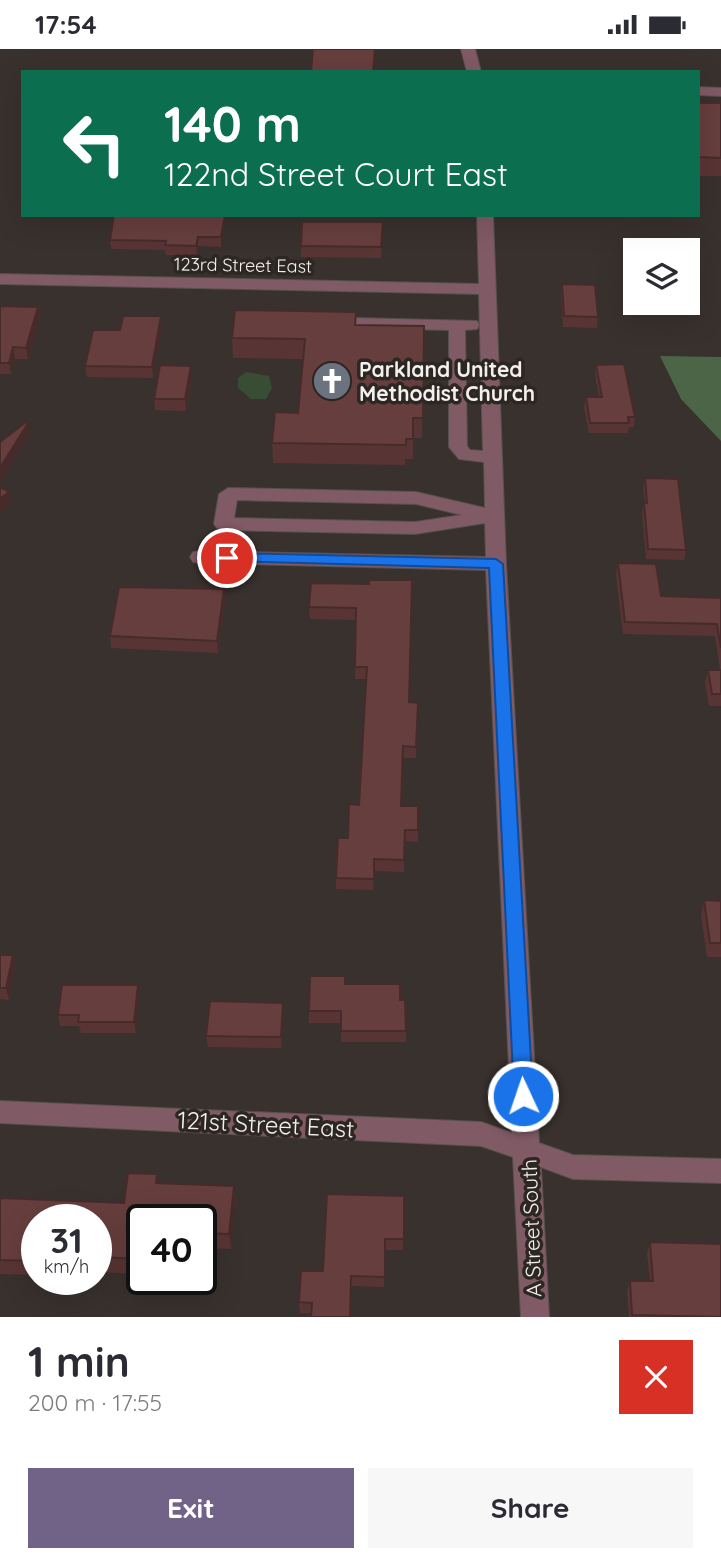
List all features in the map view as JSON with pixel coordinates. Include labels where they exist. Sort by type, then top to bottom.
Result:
[{"type":"street","points":[[468,49],[473,70]]},
{"type":"street","points":[[700,91],[721,92]]},
{"type":"street","name":"A Street South","points":[[485,217],[496,564],[535,1317]]},
{"type":"street","name":"123rd Street East","points":[[0,279],[486,289]]},
{"type":"street","points":[[355,323],[487,325]]},
{"type":"street","points":[[457,325],[457,447],[465,455],[492,457]]},
{"type":"street","points":[[228,494],[416,498],[494,516],[415,528],[224,524],[228,494]]},
{"type":"street","points":[[200,557],[496,564]]},
{"type":"street","name":"121st Street East","points":[[0,1112],[481,1134],[573,1167],[721,1171]]},
{"type":"green space","points":[[660,356],[721,357],[721,441],[681,399]]},
{"type":"green space","points":[[246,372],[269,376],[272,388],[266,399],[251,399],[238,388],[238,378]]},
{"type":"building","points":[[313,49],[375,49],[373,70],[311,70]]},
{"type":"building","points":[[700,103],[721,103],[721,158],[700,157]]},
{"type":"building","points":[[114,217],[225,217],[221,237],[198,237],[196,246],[165,245],[166,241],[110,240]]},
{"type":"building","points":[[302,222],[383,222],[381,247],[301,246]]},
{"type":"building","points":[[562,284],[595,285],[598,317],[564,316]]},
{"type":"building","points":[[0,306],[38,307],[26,348],[13,347],[9,363],[0,363]]},
{"type":"building","points":[[235,310],[356,312],[355,325],[424,326],[423,418],[413,418],[413,439],[406,439],[406,445],[272,443],[275,412],[298,413],[305,339],[232,338]]},
{"type":"building","points":[[123,316],[161,316],[152,367],[85,366],[93,330],[120,330]]},
{"type":"building","points":[[624,364],[635,417],[628,417],[629,423],[590,423],[586,397],[602,397],[596,365]]},
{"type":"building","points":[[160,365],[191,366],[185,399],[154,399]]},
{"type":"building","points":[[28,423],[0,468],[0,442]]},
{"type":"building","points":[[645,478],[678,479],[686,550],[648,549]]},
{"type":"building","points":[[0,487],[9,492],[0,499]]},
{"type":"building","points":[[618,563],[656,564],[661,596],[721,598],[721,648],[717,624],[625,622]]},
{"type":"building","points":[[369,580],[412,580],[409,702],[418,703],[416,747],[403,746],[401,806],[418,806],[418,830],[405,830],[404,860],[374,859],[374,879],[336,878],[338,838],[348,838],[349,804],[359,805],[367,667],[355,667],[356,608],[309,607],[311,583],[369,584]]},
{"type":"building","points":[[119,587],[224,589],[217,641],[110,636]]},
{"type":"building","points":[[708,670],[721,670],[721,694],[712,694]]},
{"type":"building","points":[[704,900],[721,901],[721,943],[710,943]]},
{"type":"building","points":[[0,955],[13,955],[6,988],[0,988]]},
{"type":"building","points":[[310,976],[345,976],[345,984],[400,984],[400,1000],[405,1000],[406,1031],[341,1031],[341,1011],[309,1011]]},
{"type":"building","points":[[62,985],[138,985],[134,1022],[78,1022],[79,1015],[58,1015]]},
{"type":"building","points":[[210,1001],[283,1003],[281,1037],[206,1036]]},
{"type":"building","points":[[128,1173],[157,1174],[156,1183],[234,1186],[229,1234],[217,1234],[217,1204],[126,1204],[126,1258],[112,1258],[112,1204],[21,1204],[21,1261],[0,1260],[0,1198],[124,1203]]},
{"type":"building","points":[[327,1194],[404,1196],[404,1239],[385,1239],[385,1277],[351,1276],[350,1317],[311,1317],[312,1303],[299,1302],[301,1271],[323,1271]]},
{"type":"building","points":[[650,1242],[721,1244],[721,1317],[632,1315],[630,1281],[653,1281]]},
{"type":"place","name":"Parkland United Methodist Church","points":[[332,381]]},
{"type":"route","points":[[227,558],[496,564],[523,1096]]}]
